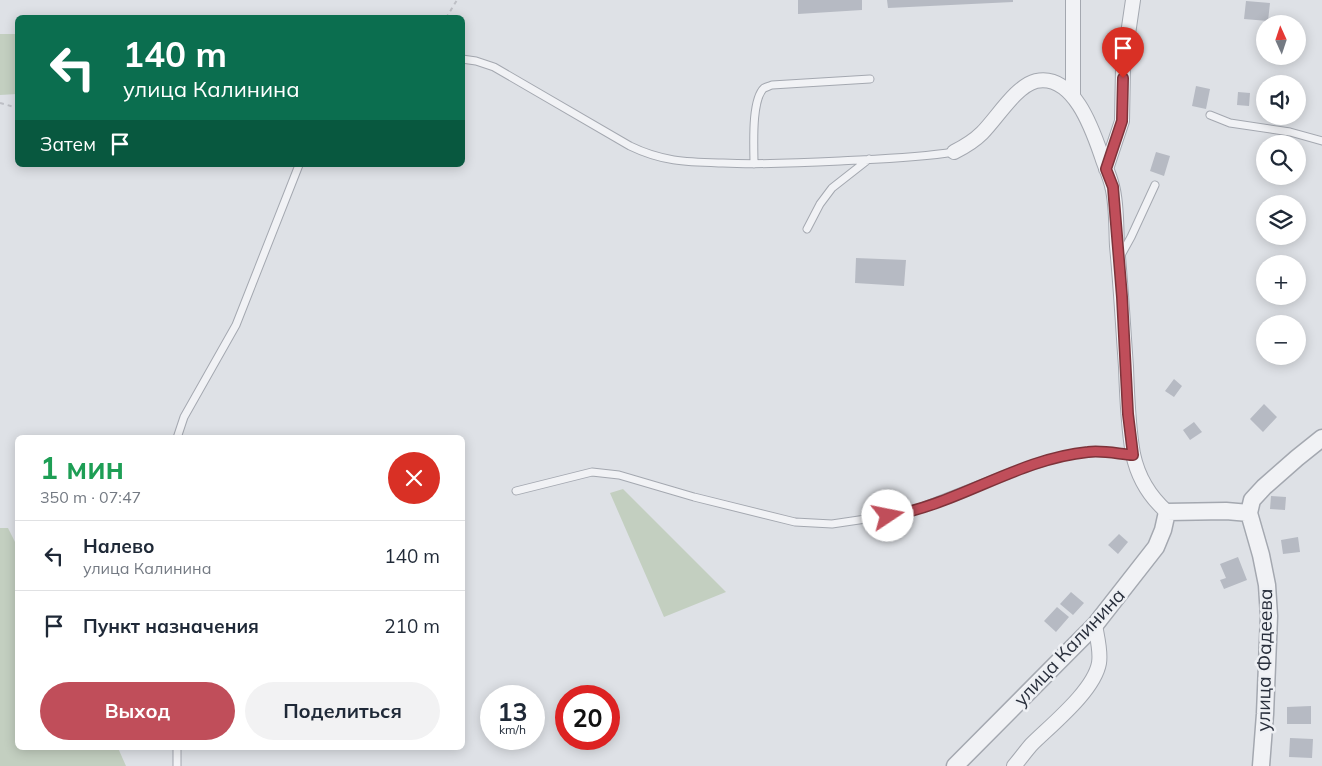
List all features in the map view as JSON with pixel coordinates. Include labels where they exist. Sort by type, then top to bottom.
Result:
[{"type":"street","points":[[1073,0],[1073,96]]},
{"type":"street","points":[[1106,169],[1122,121],[1123,68],[1133,0]]},
{"type":"street","points":[[954,152],[981,134],[1029,83],[1038,80],[1056,83],[1073,96],[1090,126],[1113,187],[1128,414],[1133,455],[1144,487],[1166,512],[1226,511],[1248,513],[1252,500],[1264,487],[1322,438]]},
{"type":"street","name":"улица Калинина","points":[[955,766],[1094,625],[1156,547],[1163,530],[1166,512]]},
{"type":"street","name":"улица Фадеева","points":[[1248,513],[1267,584],[1269,616],[1265,714],[1260,766]]},
{"type":"street","points":[[1014,766],[1029,747],[1070,707],[1095,675],[1099,662],[1098,643],[1094,625]]},
{"type":"lane","points":[[465,59],[476,61],[494,68],[648,155],[670,160],[754,164],[936,155],[954,152]]},
{"type":"lane","points":[[754,164],[756,112],[764,88],[772,85],[870,79]]},
{"type":"lane","points":[[1210,115],[1230,123],[1290,132],[1322,141]]},
{"type":"lane","points":[[807,229],[820,204],[832,188],[869,159]]},
{"type":"lane","points":[[178,435],[184,417],[236,325],[298,167]]},
{"type":"lane","points":[[1118,260],[1131,237],[1155,184]]},
{"type":"lane","points":[[516,491],[592,472],[619,475],[694,497],[795,522],[832,524],[906,513],[1011,472],[1058,458],[1090,452],[1133,455]]},
{"type":"lane","points":[[177,750],[177,766]]},
{"type":"path","points":[[448,15],[457,0]]},
{"type":"path","points":[[0,103],[15,107]]},
{"type":"green space","points":[[0,34],[15,34],[15,94],[0,95]]},
{"type":"green space","points":[[623,489],[726,592],[664,617],[610,493]]},
{"type":"green space","points":[[0,528],[8,528],[15,542],[15,750],[119,750],[126,766],[0,766]]},
{"type":"building","points":[[798,0],[862,0],[862,10],[798,14]]},
{"type":"building","points":[[887,0],[1013,0],[1013,2],[888,8]]},
{"type":"building","points":[[1246,1],[1270,3],[1269,15],[1256,15],[1256,20],[1244,19]]},
{"type":"building","points":[[1196,86],[1210,89],[1206,109],[1192,106]]},
{"type":"building","points":[[1238,92],[1250,93],[1249,106],[1237,105]]},
{"type":"building","points":[[1156,152],[1170,156],[1164,176],[1150,171]]},
{"type":"building","points":[[856,258],[906,260],[904,286],[855,283]]},
{"type":"building","points":[[1174,379],[1182,386],[1174,397],[1165,391]]},
{"type":"building","points":[[1264,404],[1277,417],[1263,432],[1250,419]]},
{"type":"building","points":[[1194,422],[1202,432],[1190,440],[1183,430]]},
{"type":"building","points":[[1271,496],[1286,497],[1285,510],[1270,509]]},
{"type":"building","points":[[1119,534],[1128,542],[1118,554],[1108,545]]},
{"type":"building","points":[[1298,537],[1300,552],[1283,554],[1281,540]]},
{"type":"building","points":[[1238,557],[1247,580],[1224,589],[1220,580],[1226,578],[1220,564]]},
{"type":"building","points":[[1071,592],[1084,603],[1073,615],[1060,604]]},
{"type":"building","points":[[1057,607],[1069,617],[1056,632],[1044,621]]},
{"type":"building","points":[[1311,706],[1311,724],[1287,724],[1287,707]]},
{"type":"building","points":[[1290,738],[1313,739],[1312,758],[1289,757]]},
{"type":"route","points":[[888,516],[925,507],[1011,472],[1058,458],[1090,452],[1133,455],[1128,414],[1122,297],[1113,187],[1106,169],[1122,121],[1123,78]]}]
